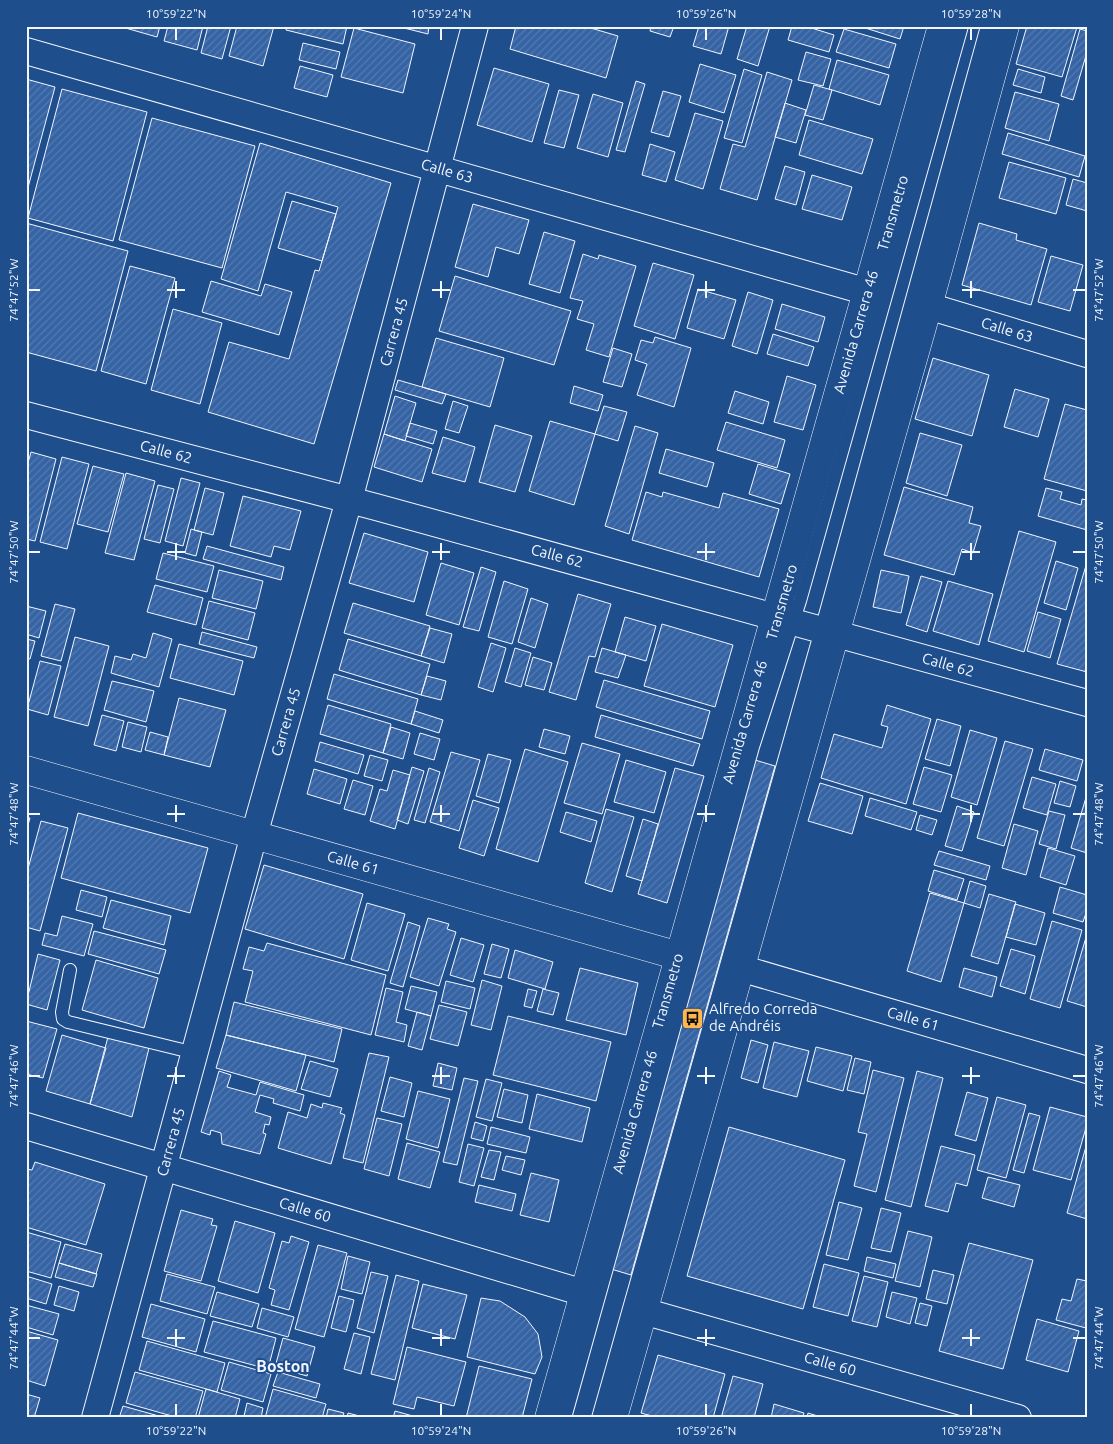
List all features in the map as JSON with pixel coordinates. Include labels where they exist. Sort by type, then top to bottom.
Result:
[{"type":"main road","name":"Avenida Carrera 46","points":[[549,1418],[679,956],[784,619],[868,292],[942,26]]},
{"type":"main road","points":[[612,1418],[740,968],[828,632],[928,306],[1005,26]]},
{"type":"main road","name":"Calle 61","points":[[26,770],[679,956]]},
{"type":"street","name":"Carrera 45","points":[[95,1418],[254,835],[349,500],[476,26]]},
{"type":"street","name":"Calle 63","points":[[26,51],[868,292]]},
{"type":"street","name":"Calle 63","points":[[928,306],[1087,354]]},
{"type":"street","name":"Calle 62","points":[[26,415],[349,500],[1087,703]]},
{"type":"street","name":"Calle 61","points":[[740,968],[1087,1070]]},
{"type":"street","name":"Calle 60","points":[[26,1126],[584,1293]]},
{"type":"street","name":"Calle 60","points":[[643,1311],[1018,1418]]},
{"type":"lane","name":"Transmetro","points":[[565,1418],[753,747],[784,619],[962,26]]},
{"type":"lane","points":[[598,1418],[828,632],[987,26]]},
{"type":"lane","points":[[70,970],[62,1012],[63,1019],[68,1022],[195,1054]]},
{"type":"building","points":[[122,26],[160,26],[157,37]]},
{"type":"building","points":[[168,26],[203,26],[197,50],[164,41]]},
{"type":"building","points":[[208,26],[231,26],[222,59],[201,53]]},
{"type":"building","points":[[237,26],[274,26],[263,66],[229,56]]},
{"type":"building","points":[[287,26],[347,26],[343,44],[286,30]]},
{"type":"building","points":[[396,26],[429,26],[428,34]]},
{"type":"building","points":[[516,26],[584,26],[618,36],[606,78],[510,49]]},
{"type":"building","points":[[651,26],[674,26],[670,37],[650,31]]},
{"type":"building","points":[[699,26],[729,26],[721,54],[693,46]]},
{"type":"building","points":[[747,26],[770,26],[758,66],[737,59]]},
{"type":"building","points":[[792,26],[805,26],[834,35],[829,52],[788,40]]},
{"type":"building","points":[[859,26],[904,26],[900,39]]},
{"type":"building","points":[[1027,26],[1077,27],[1062,77],[1016,64]]},
{"type":"building","points":[[354,28],[415,44],[403,93],[341,77]]},
{"type":"building","points":[[844,29],[896,44],[889,68],[836,52]]},
{"type":"building","points":[[1080,29],[1087,31],[1087,52],[1073,100],[1061,96]]},
{"type":"building","points":[[303,43],[340,52],[336,69],[299,60]]},
{"type":"building","points":[[806,52],[831,59],[823,86],[798,80]]},
{"type":"building","points":[[837,60],[889,75],[880,105],[829,89]]},
{"type":"building","points":[[700,64],[736,75],[724,113],[689,102]]},
{"type":"building","points":[[300,66],[333,75],[327,97],[294,88]]},
{"type":"building","points":[[494,68],[549,84],[532,142],[477,125]]},
{"type":"building","points":[[744,69],[762,75],[742,143],[724,138]]},
{"type":"building","points":[[1018,69],[1045,77],[1041,93],[1013,85]]},
{"type":"building","points":[[767,72],[792,80],[757,200],[720,189],[733,144],[745,147]]},
{"type":"building","points":[[26,79],[55,87],[26,195]]},
{"type":"building","points":[[636,81],[645,84],[625,152],[616,150]]},
{"type":"building","points":[[814,85],[832,90],[823,120],[805,115]]},
{"type":"building","points":[[62,89],[147,112],[113,241],[28,218]]},
{"type":"building","points":[[559,90],[579,95],[564,148],[544,143]]},
{"type":"building","points":[[663,91],[681,96],[669,137],[651,132]]},
{"type":"building","points":[[1015,92],[1059,104],[1049,141],[1005,128]]},
{"type":"building","points":[[593,94],[623,103],[608,157],[577,148]]},
{"type":"building","points":[[785,103],[806,110],[796,143],[775,137]]},
{"type":"building","points":[[695,113],[723,121],[703,189],[675,180]]},
{"type":"building","points":[[152,118],[255,146],[222,268],[119,240]]},
{"type":"building","points":[[809,120],[873,139],[862,174],[799,155]]},
{"type":"building","points":[[1008,133],[1085,156],[1079,177],[1002,154]]},
{"type":"building","points":[[260,143],[391,183],[314,444],[208,412],[229,342],[289,359],[315,270],[319,271],[338,207],[286,192],[258,291],[221,279]]},
{"type":"building","points":[[650,144],[675,152],[666,182],[642,175]]},
{"type":"building","points":[[1009,162],[1066,178],[1056,214],[999,198]]},
{"type":"building","points":[[785,166],[805,172],[796,205],[775,199]]},
{"type":"building","points":[[812,175],[852,187],[842,220],[802,209]]},
{"type":"building","points":[[1073,179],[1087,183],[1087,211],[1066,205]]},
{"type":"building","points":[[292,201],[336,214],[322,261],[278,248]]},
{"type":"building","points":[[473,204],[529,220],[519,254],[496,247],[488,277],[455,267]]},
{"type":"building","points":[[26,223],[128,251],[96,371],[26,352]]},
{"type":"building","points":[[979,223],[1017,234],[1016,240],[1047,249],[1031,305],[962,285]]},
{"type":"building","points":[[544,232],[575,241],[560,293],[529,284]]},
{"type":"building","points":[[583,254],[598,259],[599,255],[636,266],[609,357],[586,350],[594,324],[577,319],[583,301],[570,298]]},
{"type":"building","points":[[1051,256],[1083,265],[1070,311],[1038,302]]},
{"type":"building","points":[[653,263],[694,275],[675,339],[634,326]]},
{"type":"building","points":[[130,266],[175,278],[146,384],[101,371]]},
{"type":"building","points":[[455,276],[571,311],[554,365],[439,331]]},
{"type":"building","points":[[211,281],[261,296],[265,284],[292,292],[279,335],[202,312]]},
{"type":"building","points":[[698,289],[736,300],[724,339],[687,328]]},
{"type":"building","points":[[748,292],[773,300],[757,354],[732,346]]},
{"type":"building","points":[[782,304],[825,317],[818,342],[775,329]]},
{"type":"building","points":[[173,309],[222,323],[200,404],[151,390]]},
{"type":"building","points":[[773,334],[814,347],[808,366],[767,354]]},
{"type":"building","points":[[655,337],[691,348],[674,407],[637,395],[647,364],[635,360],[641,340],[653,343]]},
{"type":"building","points":[[436,338],[504,358],[490,407],[422,387]]},
{"type":"building","points":[[613,348],[632,354],[622,387],[603,382]]},
{"type":"building","points":[[933,358],[989,375],[972,436],[915,419]]},
{"type":"building","points":[[787,376],[816,385],[803,430],[774,422]]},
{"type":"building","points":[[398,380],[446,394],[442,404],[395,390]]},
{"type":"building","points":[[574,386],[603,395],[598,411],[570,403]]},
{"type":"building","points":[[1015,389],[1049,399],[1038,437],[1004,427]]},
{"type":"building","points":[[735,391],[769,402],[763,424],[728,413]]},
{"type":"building","points":[[395,396],[416,403],[405,441],[384,434]]},
{"type":"building","points":[[453,401],[468,406],[459,433],[445,429]]},
{"type":"building","points":[[1065,404],[1087,410],[1087,491],[1044,479]]},
{"type":"building","points":[[604,406],[627,412],[618,441],[595,434]]},
{"type":"building","points":[[550,421],[595,434],[574,505],[529,491]]},
{"type":"building","points":[[726,422],[785,440],[777,468],[717,450]]},
{"type":"building","points":[[410,423],[437,431],[433,444],[406,436]]},
{"type":"building","points":[[495,425],[532,436],[515,492],[479,482]]},
{"type":"building","points":[[635,426],[658,433],[629,534],[605,526]]},
{"type":"building","points":[[920,433],[962,445],[947,496],[906,483]]},
{"type":"building","points":[[384,434],[432,449],[422,482],[374,467]]},
{"type":"building","points":[[443,437],[475,447],[465,482],[432,473]]},
{"type":"building","points":[[666,449],[714,463],[707,487],[659,473]]},
{"type":"building","points":[[31,452],[56,459],[35,541],[26,539],[26,470]]},
{"type":"building","points":[[62,457],[89,464],[67,549],[40,542]]},
{"type":"building","points":[[758,464],[790,474],[781,504],[749,494]]},
{"type":"building","points":[[93,466],[124,474],[108,532],[77,524]]},
{"type":"building","points":[[126,473],[155,481],[134,560],[105,553]]},
{"type":"building","points":[[181,478],[200,483],[183,546],[165,541]]},
{"type":"building","points":[[158,485],[174,489],[160,543],[144,539]]},
{"type":"building","points":[[904,487],[973,507],[969,523],[981,526],[973,553],[962,549],[954,575],[884,555]]},
{"type":"building","points":[[205,488],[224,493],[213,535],[194,530]]},
{"type":"building","points":[[1046,488],[1062,492],[1060,499],[1081,505],[1082,499],[1087,500],[1087,530],[1038,516]]},
{"type":"building","points":[[646,492],[662,497],[663,492],[719,508],[723,493],[779,509],[759,577],[632,540]]},
{"type":"building","points":[[243,496],[301,511],[290,550],[274,546],[271,557],[230,546]]},
{"type":"building","points":[[191,529],[202,532],[196,556],[185,553]]},
{"type":"building","points":[[1019,531],[1056,542],[1024,652],[988,641]]},
{"type":"building","points":[[364,533],[428,552],[414,602],[349,583]]},
{"type":"building","points":[[207,546],[284,567],[281,580],[203,559]]},
{"type":"building","points":[[163,553],[214,566],[207,592],[156,579]]},
{"type":"building","points":[[1056,561],[1078,568],[1066,610],[1044,603]]},
{"type":"building","points":[[1087,562],[1087,672],[1057,664]]},
{"type":"building","points":[[441,563],[474,573],[459,625],[426,615]]},
{"type":"building","points":[[481,567],[496,572],[479,631],[463,627]]},
{"type":"building","points":[[219,570],[263,581],[256,609],[212,598]]},
{"type":"building","points":[[881,570],[909,576],[901,613],[873,607]]},
{"type":"building","points":[[921,576],[942,582],[927,632],[906,625]]},
{"type":"building","points":[[504,581],[528,589],[512,644],[488,637]]},
{"type":"building","points":[[948,581],[993,594],[979,645],[933,631]]},
{"type":"building","points":[[155,585],[203,598],[196,625],[147,612]]},
{"type":"building","points":[[578,594],[611,604],[595,657],[589,656],[576,700],[549,692]]},
{"type":"building","points":[[531,598],[548,604],[535,648],[518,642]]},
{"type":"building","points":[[209,601],[255,613],[248,640],[202,628]]},
{"type":"building","points":[[353,603],[430,626],[421,656],[344,633]]},
{"type":"building","points":[[55,604],[75,609],[61,661],[41,656]]},
{"type":"building","points":[[26,606],[46,611],[39,638],[26,634]]},
{"type":"building","points":[[1038,612],[1061,619],[1050,658],[1027,651]]},
{"type":"building","points":[[625,617],[656,626],[646,661],[615,652]]},
{"type":"building","points":[[662,624],[733,645],[715,707],[644,686]]},
{"type":"building","points":[[430,628],[452,634],[444,663],[421,656]]},
{"type":"building","points":[[202,632],[257,647],[254,658],[199,644]]},
{"type":"building","points":[[153,633],[172,639],[159,687],[111,673],[115,656],[131,660],[133,654],[146,658]]},
{"type":"building","points":[[75,637],[109,646],[88,726],[54,717]]},
{"type":"building","points":[[26,639],[35,641],[30,659],[26,658]]},
{"type":"building","points":[[348,639],[430,664],[421,695],[339,670]]},
{"type":"building","points":[[491,643],[506,648],[493,692],[478,687]]},
{"type":"building","points":[[179,644],[243,661],[234,695],[170,678]]},
{"type":"building","points":[[515,648],[531,653],[521,687],[505,682]]},
{"type":"building","points":[[602,648],[626,655],[618,678],[595,672]]},
{"type":"building","points":[[533,657],[552,663],[544,690],[525,685]]},
{"type":"building","points":[[40,661],[61,666],[48,715],[27,709]]},
{"type":"building","points":[[334,674],[418,699],[411,724],[327,699]]},
{"type":"building","points":[[427,676],[446,681],[441,700],[421,695]]},
{"type":"building","points":[[604,680],[710,711],[702,739],[596,707]]},
{"type":"building","points":[[112,681],[154,691],[146,722],[104,710]]},
{"type":"building","points":[[179,698],[226,710],[210,767],[164,755]]},
{"type":"building","points":[[328,705],[391,724],[383,753],[320,734]]},
{"type":"building","points":[[887,705],[931,719],[906,804],[821,778],[834,734],[882,748],[888,727],[881,725]]},
{"type":"building","points":[[415,711],[443,720],[439,733],[411,724]]},
{"type":"building","points":[[102,715],[124,721],[116,751],[94,745]]},
{"type":"building","points":[[601,715],[700,744],[693,766],[595,737]]},
{"type":"building","points":[[937,719],[961,726],[950,766],[925,759]]},
{"type":"building","points":[[128,722],[147,727],[141,752],[122,747]]},
{"type":"building","points":[[391,727],[410,733],[403,759],[383,753]]},
{"type":"building","points":[[544,729],[570,736],[565,754],[539,747]]},
{"type":"building","points":[[970,730],[997,738],[977,805],[951,797]]},
{"type":"building","points":[[150,732],[168,737],[164,755],[145,750]]},
{"type":"building","points":[[420,733],[440,739],[434,760],[414,754]]},
{"type":"building","points":[[1005,741],[1033,749],[1004,846],[977,838]]},
{"type":"building","points":[[320,742],[364,755],[358,774],[315,761]]},
{"type":"building","points":[[582,743],[620,754],[602,814],[564,803]]},
{"type":"building","points":[[525,749],[568,762],[538,862],[496,849]]},
{"type":"building","points":[[1045,749],[1083,760],[1077,781],[1039,770]]},
{"type":"building","points":[[451,752],[480,760],[459,831],[430,822]]},
{"type":"building","points":[[488,754],[511,760],[499,803],[476,796]]},
{"type":"building","points":[[370,755],[388,760],[382,781],[364,776]]},
{"type":"building","points":[[626,760],[666,772],[654,813],[614,802]]},
{"type":"building","name":"Alfredo Correda de Andréis","points":[[755,760],[775,766],[631,1275],[611,1269]]},
{"type":"building","points":[[412,767],[424,771],[408,824],[397,820]]},
{"type":"building","points":[[924,767],[952,775],[941,812],[913,804]]},
{"type":"building","points":[[429,768],[440,772],[425,823],[414,820]]},
{"type":"building","points":[[675,768],[704,776],[667,903],[638,894]]},
{"type":"building","points":[[314,769],[347,779],[340,804],[307,794]]},
{"type":"building","points":[[393,770],[410,775],[395,829],[370,821],[380,789],[387,791]]},
{"type":"building","points":[[1032,777],[1056,784],[1047,815],[1023,808]]},
{"type":"building","points":[[353,780],[373,786],[365,815],[344,809]]},
{"type":"building","points":[[1060,781],[1076,786],[1070,807],[1054,803]]},
{"type":"building","points":[[820,783],[863,796],[852,834],[808,821]]},
{"type":"building","points":[[1087,794],[1087,853],[1071,848]]},
{"type":"building","points":[[870,798],[917,812],[911,830],[865,816]]},
{"type":"building","points":[[473,800],[499,808],[484,856],[459,848]]},
{"type":"building","points":[[957,806],[974,812],[962,851],[945,846]]},
{"type":"building","points":[[606,809],[634,817],[612,892],[585,883]]},
{"type":"building","points":[[1049,811],[1065,815],[1056,849],[1039,844]]},
{"type":"building","points":[[566,812],[597,821],[591,842],[560,832]]},
{"type":"building","points":[[78,813],[208,848],[190,913],[61,878]]},
{"type":"building","points":[[920,815],[937,820],[932,835],[916,830]]},
{"type":"building","points":[[26,817],[30,818],[26,832]]},
{"type":"building","points":[[643,819],[658,824],[642,881],[626,876]]},
{"type":"building","points":[[41,821],[68,828],[40,931],[26,927],[26,876]]},
{"type":"building","points":[[1014,824],[1038,831],[1026,875],[1002,868]]},
{"type":"building","points":[[1048,848],[1075,856],[1066,885],[1040,877]]},
{"type":"building","points":[[939,851],[990,866],[986,880],[934,865]]},
{"type":"building","points":[[264,865],[363,894],[344,959],[245,929]]},
{"type":"building","points":[[934,870],[964,879],[957,900],[928,891]]},
{"type":"building","points":[[970,881],[986,886],[980,908],[964,903]]},
{"type":"building","points":[[1060,887],[1087,895],[1087,910],[1083,922],[1053,913]]},
{"type":"building","points":[[81,890],[107,897],[102,917],[76,910]]},
{"type":"building","points":[[930,893],[964,903],[941,982],[907,971]]},
{"type":"building","points":[[989,894],[1016,902],[998,964],[971,956]]},
{"type":"building","points":[[111,900],[171,916],[164,945],[103,928]]},
{"type":"building","points":[[367,903],[405,914],[388,971],[351,960]]},
{"type":"building","points":[[1015,904],[1045,913],[1036,945],[1006,937]]},
{"type":"building","points":[[62,916],[93,924],[84,956],[42,945],[45,933],[57,936]]},
{"type":"building","points":[[428,918],[449,924],[447,929],[456,932],[439,986],[410,977]]},
{"type":"building","points":[[1052,921],[1082,930],[1060,1008],[1030,999]]},
{"type":"building","points":[[408,922],[420,926],[403,987],[390,983]]},
{"type":"building","points":[[94,931],[166,950],[159,974],[88,954]]},
{"type":"building","points":[[1087,934],[1087,1007],[1067,1001]]},
{"type":"building","points":[[461,938],[484,945],[473,982],[450,975]]},
{"type":"building","points":[[267,943],[386,975],[371,1035],[245,1002],[253,971],[243,969],[249,947],[264,951]]},
{"type":"building","points":[[492,944],[509,949],[501,978],[484,974]]},
{"type":"building","points":[[1011,949],[1035,956],[1025,994],[1000,986]]},
{"type":"building","points":[[515,950],[553,962],[545,989],[508,978]]},
{"type":"building","points":[[38,954],[60,960],[47,1010],[26,1004]]},
{"type":"building","points":[[96,960],[158,978],[144,1028],[82,1010]]},
{"type":"building","points":[[580,968],[638,983],[626,1035],[566,1020]]},
{"type":"building","points":[[964,968],[997,977],[992,997],[959,987]]},
{"type":"building","points":[[482,980],[502,986],[491,1030],[471,1025]]},
{"type":"building","points":[[446,981],[475,988],[470,1009],[441,1002]]},
{"type":"building","points":[[411,986],[437,992],[431,1016],[405,1009]]},
{"type":"building","points":[[386,988],[403,992],[396,1022],[407,1025],[404,1042],[375,1035]]},
{"type":"building","points":[[528,989],[537,991],[532,1008],[524,1006]]},
{"type":"building","points":[[543,989],[559,993],[553,1015],[537,1011]]},
{"type":"building","points":[[234,1002],[342,1029],[334,1062],[226,1035]]},
{"type":"building","points":[[439,1005],[467,1012],[458,1046],[430,1039]]},
{"type":"building","points":[[417,1012],[431,1016],[422,1050],[408,1046]]},
{"type":"building","points":[[508,1016],[611,1042],[596,1101],[493,1075]]},
{"type":"building","points":[[26,1021],[57,1029],[43,1078],[26,1074]]},
{"type":"building","points":[[62,1035],[106,1048],[90,1104],[46,1091]]},
{"type":"building","points":[[226,1035],[306,1055],[296,1091],[216,1068]]},
{"type":"building","points":[[108,1037],[149,1048],[132,1117],[90,1104]]},
{"type":"building","points":[[751,1040],[768,1045],[758,1083],[741,1078]]},
{"type":"building","points":[[774,1042],[809,1051],[797,1097],[763,1088]]},
{"type":"building","points":[[816,1047],[852,1056],[843,1091],[807,1081]]},
{"type":"building","points":[[369,1053],[389,1057],[363,1163],[343,1158]]},
{"type":"building","points":[[855,1058],[871,1062],[864,1094],[847,1090]]},
{"type":"building","points":[[310,1061],[338,1069],[330,1097],[301,1089]]},
{"type":"building","points":[[438,1063],[457,1068],[452,1090],[433,1086]]},
{"type":"building","points":[[873,1070],[904,1078],[876,1192],[854,1186],[867,1134],[858,1132]]},
{"type":"building","points":[[219,1071],[231,1075],[227,1087],[256,1095],[260,1082],[304,1095],[300,1111],[273,1103],[274,1099],[260,1095],[255,1112],[271,1117],[269,1125],[265,1124],[263,1133],[266,1134],[260,1154],[222,1144],[221,1133],[211,1130],[210,1135],[201,1132]]},
{"type":"building","points":[[917,1071],[943,1078],[911,1207],[885,1200]]},
{"type":"building","points":[[390,1077],[412,1083],[404,1117],[381,1111]]},
{"type":"building","points":[[464,1078],[478,1081],[457,1165],[443,1162]]},
{"type":"building","points":[[486,1079],[502,1083],[492,1121],[476,1117]]},
{"type":"building","points":[[504,1089],[528,1095],[522,1123],[497,1117]]},
{"type":"building","points":[[418,1091],[450,1099],[438,1148],[406,1139]]},
{"type":"building","points":[[967,1092],[988,1098],[976,1141],[955,1135]]},
{"type":"building","points":[[537,1094],[590,1108],[582,1142],[529,1129]]},
{"type":"building","points":[[997,1097],[1026,1105],[1006,1178],[977,1170]]},
{"type":"building","points":[[323,1103],[342,1108],[340,1113],[345,1115],[331,1164],[278,1148],[288,1112],[307,1118],[311,1104],[322,1108]]},
{"type":"building","points":[[1050,1107],[1087,1117],[1087,1124],[1071,1180],[1033,1170]]},
{"type":"building","points":[[1029,1113],[1040,1116],[1024,1173],[1013,1170]]},
{"type":"building","points":[[377,1118],[402,1124],[389,1176],[364,1169]]},
{"type":"building","points":[[475,1122],[487,1126],[483,1141],[471,1138]]},
{"type":"building","points":[[491,1127],[530,1137],[526,1153],[487,1144]]},
{"type":"building","points":[[729,1127],[845,1160],[803,1309],[687,1276]]},
{"type":"building","points":[[407,1143],[440,1152],[430,1188],[398,1179]]},
{"type":"building","points":[[1087,1143],[1087,1219],[1067,1213]]},
{"type":"building","points":[[468,1144],[484,1148],[474,1186],[459,1182]]},
{"type":"building","points":[[941,1146],[975,1155],[967,1186],[956,1183],[948,1212],[925,1206]]},
{"type":"building","points":[[489,1150],[501,1152],[494,1180],[481,1177]]},
{"type":"building","points":[[506,1156],[525,1160],[521,1175],[502,1170]]},
{"type":"building","points":[[35,1162],[105,1184],[86,1245],[26,1227],[26,1169],[32,1170]]},
{"type":"building","points":[[531,1173],[559,1180],[549,1222],[520,1215]]},
{"type":"building","points":[[988,1177],[1020,1185],[1014,1207],[982,1198]]},
{"type":"building","points":[[479,1185],[516,1194],[512,1211],[475,1202]]},
{"type":"building","points":[[839,1202],[862,1208],[848,1260],[826,1255]]},
{"type":"building","points":[[881,1208],[901,1213],[891,1252],[871,1248]]},
{"type":"building","points":[[181,1210],[213,1219],[211,1225],[217,1226],[201,1281],[164,1271]]},
{"type":"building","points":[[235,1221],[275,1233],[258,1293],[218,1281]]},
{"type":"building","points":[[908,1231],[932,1237],[920,1287],[895,1281]]},
{"type":"building","points":[[26,1232],[61,1242],[51,1278],[26,1271]]},
{"type":"building","points":[[291,1236],[309,1242],[289,1310],[271,1305],[275,1290],[269,1288],[282,1241],[289,1243]]},
{"type":"building","points":[[969,1243],[1033,1260],[1003,1369],[939,1351]]},
{"type":"building","points":[[65,1244],[102,1254],[96,1274],[59,1263]]},
{"type":"building","points":[[318,1245],[347,1253],[324,1337],[295,1329]]},
{"type":"building","points":[[348,1256],[370,1262],[362,1294],[341,1289]]},
{"type":"building","points":[[867,1257],[896,1264],[893,1278],[864,1271]]},
{"type":"building","points":[[59,1263],[97,1274],[93,1287],[55,1277]]},
{"type":"building","points":[[824,1264],[859,1273],[848,1316],[813,1307]]},
{"type":"building","points":[[933,1270],[954,1275],[947,1304],[926,1299]]},
{"type":"building","points":[[371,1272],[388,1276],[374,1333],[357,1328]]},
{"type":"building","points":[[167,1274],[215,1287],[207,1314],[160,1301]]},
{"type":"building","points":[[396,1275],[419,1281],[395,1380],[371,1374]]},
{"type":"building","points":[[26,1276],[52,1284],[46,1304],[26,1298]]},
{"type":"building","points":[[864,1276],[888,1282],[877,1327],[852,1321]]},
{"type":"building","points":[[1077,1279],[1087,1281],[1086,1328],[1056,1320],[1062,1299],[1071,1301]]},
{"type":"building","points":[[423,1284],[467,1295],[455,1339],[412,1328]]},
{"type":"building","points":[[59,1286],[79,1292],[74,1311],[54,1305]]},
{"type":"building","points":[[217,1292],[259,1304],[252,1327],[210,1316]]},
{"type":"building","points":[[892,1292],[917,1298],[910,1324],[886,1317]]},
{"type":"building","points":[[339,1296],[354,1300],[346,1332],[331,1328]]},
{"type":"building","points":[[481,1298],[500,1301],[525,1317],[538,1334],[542,1357],[535,1374],[467,1357]]},
{"type":"building","points":[[920,1303],[932,1306],[927,1326],[915,1323]]},
{"type":"building","points":[[151,1304],[205,1319],[196,1352],[142,1337]]},
{"type":"building","points":[[26,1305],[59,1314],[53,1335],[26,1327]]},
{"type":"building","points":[[262,1308],[294,1317],[288,1337],[257,1328]]},
{"type":"building","points":[[1037,1319],[1079,1331],[1068,1372],[1026,1360]]},
{"type":"building","points":[[213,1321],[276,1338],[268,1369],[204,1352]]},
{"type":"building","points":[[26,1331],[58,1340],[45,1386],[26,1380]]},
{"type":"building","points":[[354,1333],[370,1337],[361,1374],[344,1369]]},
{"type":"building","points":[[283,1338],[315,1347],[307,1376],[275,1367]]},
{"type":"building","points":[[147,1341],[225,1363],[217,1392],[139,1370]]},
{"type":"building","points":[[407,1347],[466,1362],[454,1406],[417,1397],[414,1409],[393,1404]]},
{"type":"building","points":[[658,1355],[725,1374],[713,1418],[659,1418],[641,1413]]},
{"type":"building","points":[[229,1362],[271,1374],[263,1402],[221,1390]]},
{"type":"building","points":[[479,1366],[532,1379],[522,1418],[466,1418]]},
{"type":"building","points":[[135,1372],[203,1391],[195,1418],[179,1418],[126,1403]]},
{"type":"building","points":[[278,1372],[320,1384],[316,1398],[273,1386]]},
{"type":"building","points":[[733,1376],[763,1384],[754,1418],[721,1418]]},
{"type":"building","points":[[206,1389],[240,1399],[235,1418],[198,1418]]},
{"type":"building","points":[[273,1389],[326,1404],[322,1418],[265,1418]]},
{"type":"building","points":[[26,1394],[40,1398],[34,1418],[26,1418]]},
{"type":"building","points":[[247,1403],[263,1408],[261,1418],[244,1416]]},
{"type":"building","points":[[774,1404],[804,1413],[802,1418],[771,1418]]},
{"type":"building","points":[[123,1406],[166,1418],[119,1418]]},
{"type":"building","points":[[328,1409],[344,1413],[342,1418],[326,1418]]},
{"type":"building","points":[[395,1411],[420,1418],[393,1418]]},
{"type":"building","points":[[348,1413],[367,1418],[347,1418]]},
{"type":"building","points":[[808,1413],[824,1418],[807,1418]]},
{"type":"place","name":"Alfredo Correda de Andréis","points":[[693,1018]]},
{"type":"district","name":"Boston","points":[[283,1366]]}]
